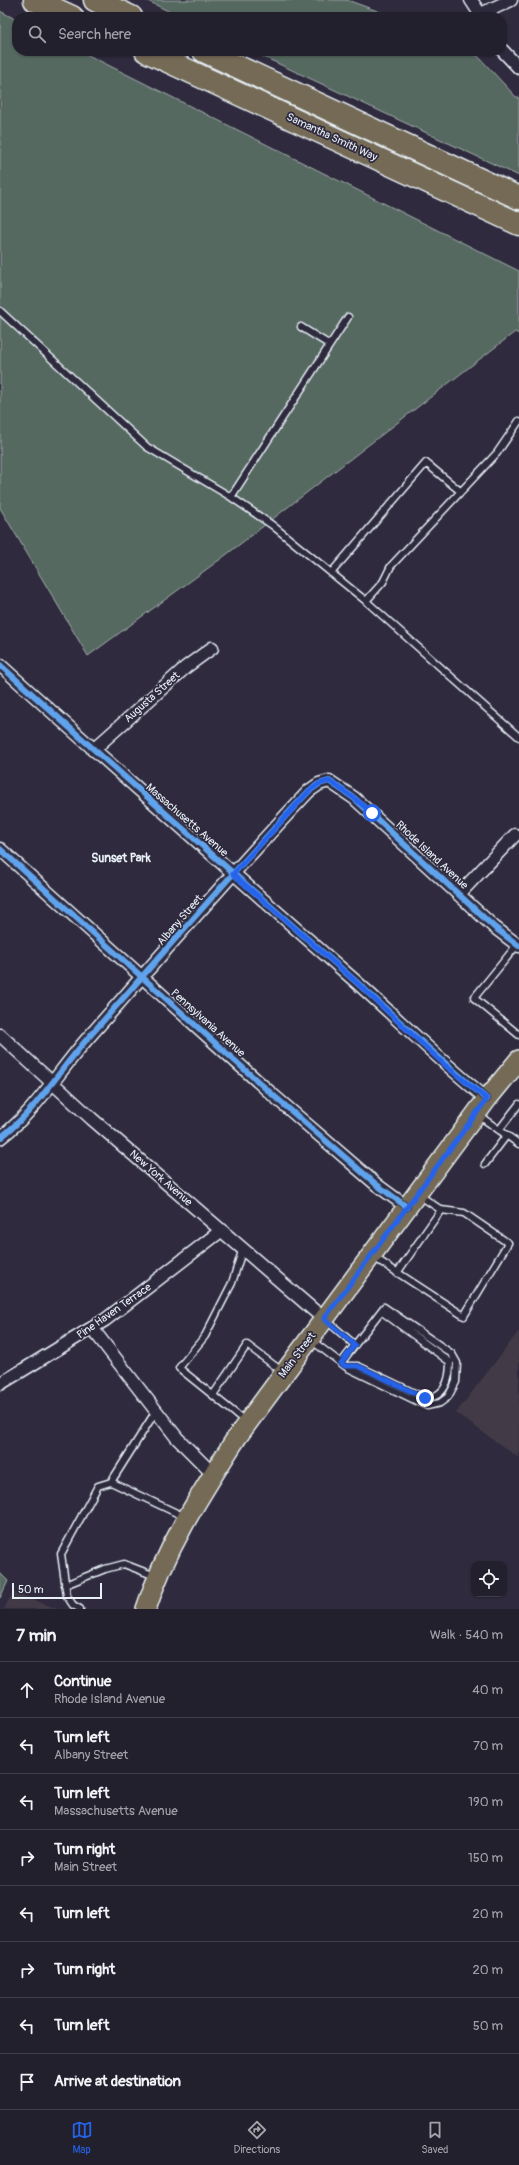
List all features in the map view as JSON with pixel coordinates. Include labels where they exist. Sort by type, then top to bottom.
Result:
[{"type":"highway","points":[[35,0],[61,12]]},
{"type":"highway","points":[[94,0],[120,12]]},
{"type":"highway","name":"Samantha Smith Way","points":[[157,56],[519,224]]},
{"type":"highway","points":[[215,56],[519,198]]},
{"type":"main road","name":"Main Street","points":[[146,1609],[157,1577],[187,1518],[213,1474],[284,1372],[482,1107],[519,1060]]},
{"type":"street","points":[[471,0],[478,12]]},
{"type":"street","points":[[488,12],[511,0]]},
{"type":"street","points":[[507,55],[519,68]]},
{"type":"street","name":"Augusta Street","points":[[93,750],[186,667],[212,648]]},
{"type":"street","name":"Massachusetts Avenue","points":[[0,665],[93,750],[354,980],[446,1066],[482,1107]]},
{"type":"street","name":"Albany Street","points":[[0,1138],[29,1112],[52,1082],[142,977],[309,791],[319,784],[329,781]]},
{"type":"street","name":"Rhode Island Avenue","points":[[329,781],[354,798],[372,813],[494,927],[518,946]]},
{"type":"street","points":[[459,894],[515,835]]},
{"type":"street","name":"Pennsylvania Avenue","points":[[0,849],[314,1130],[378,1185],[412,1200]]},
{"type":"street","name":"New York Avenue","points":[[0,1035],[98,1124],[324,1319]]},
{"type":"street","name":"Pine Haven Terrace","points":[[0,1384],[92,1328],[222,1230]]},
{"type":"street","points":[[92,1328],[177,1438],[213,1474]]},
{"type":"lane","points":[[0,311],[147,447],[231,497],[272,524],[366,601],[519,737]]},
{"type":"lane","points":[[231,497],[348,316]]},
{"type":"lane","points":[[301,327],[330,345]]},
{"type":"lane","points":[[366,601],[383,582],[391,566],[460,490],[497,452],[519,421]]},
{"type":"lane","points":[[331,573],[426,463],[460,490]]},
{"type":"lane","points":[[518,946],[474,998],[519,1035]]},
{"type":"lane","points":[[499,1130],[519,1104]]},
{"type":"lane","points":[[482,1107],[499,1130],[519,1144]]},
{"type":"lane","points":[[485,1164],[507,1135]]},
{"type":"lane","points":[[371,1255],[464,1316],[508,1243],[464,1213],[441,1210],[412,1200]]},
{"type":"lane","points":[[397,1272],[441,1210]]},
{"type":"lane","points":[[243,1248],[232,1283],[205,1336],[179,1368],[248,1423]]},
{"type":"lane","points":[[310,1338],[343,1365],[427,1406],[440,1403],[448,1397],[456,1382],[457,1362],[452,1354],[384,1306],[355,1345],[343,1365]]},
{"type":"lane","points":[[324,1319],[355,1345]]},
{"type":"lane","points":[[213,1394],[247,1345],[284,1372]]},
{"type":"lane","points":[[80,1609],[73,1605],[67,1596],[61,1554],[98,1486],[111,1482],[156,1411]]},
{"type":"lane","points":[[111,1482],[187,1518]]},
{"type":"lane","points":[[65,1585],[105,1568],[124,1564],[157,1577]]},
{"type":"shaded area","points":[[519,1331],[519,1458],[456,1413]]},
{"type":"shaded area","points":[[13,1592],[58,1609],[4,1609]]},
{"type":"green space","points":[[146,0],[347,0],[380,12],[170,12]]},
{"type":"green space","points":[[0,11],[12,17],[12,56],[90,56],[519,271],[519,334],[515,332],[222,558],[88,656],[0,508]]},
{"type":"green space","points":[[262,56],[478,56],[516,97],[519,97],[519,176]]},
{"type":"green space","points":[[0,1573],[8,1581],[0,1598]]},
{"type":"cycle path","points":[[0,665],[487,1099]]},
{"type":"cycle path","points":[[0,1138],[25,1116],[88,1038],[197,914],[309,791],[319,784],[329,781],[354,798],[494,927],[519,946]]},
{"type":"cycle path","points":[[0,849],[274,1096],[377,1185],[407,1207]]},
{"type":"district","name":"Sunset Park","points":[[121,858]]},
{"type":"route","points":[[372,813],[354,798],[329,781],[319,784],[309,791],[233,874],[354,980],[446,1066],[487,1099],[324,1319],[355,1345],[341,1363],[345,1366],[358,1366],[425,1398]]}]
